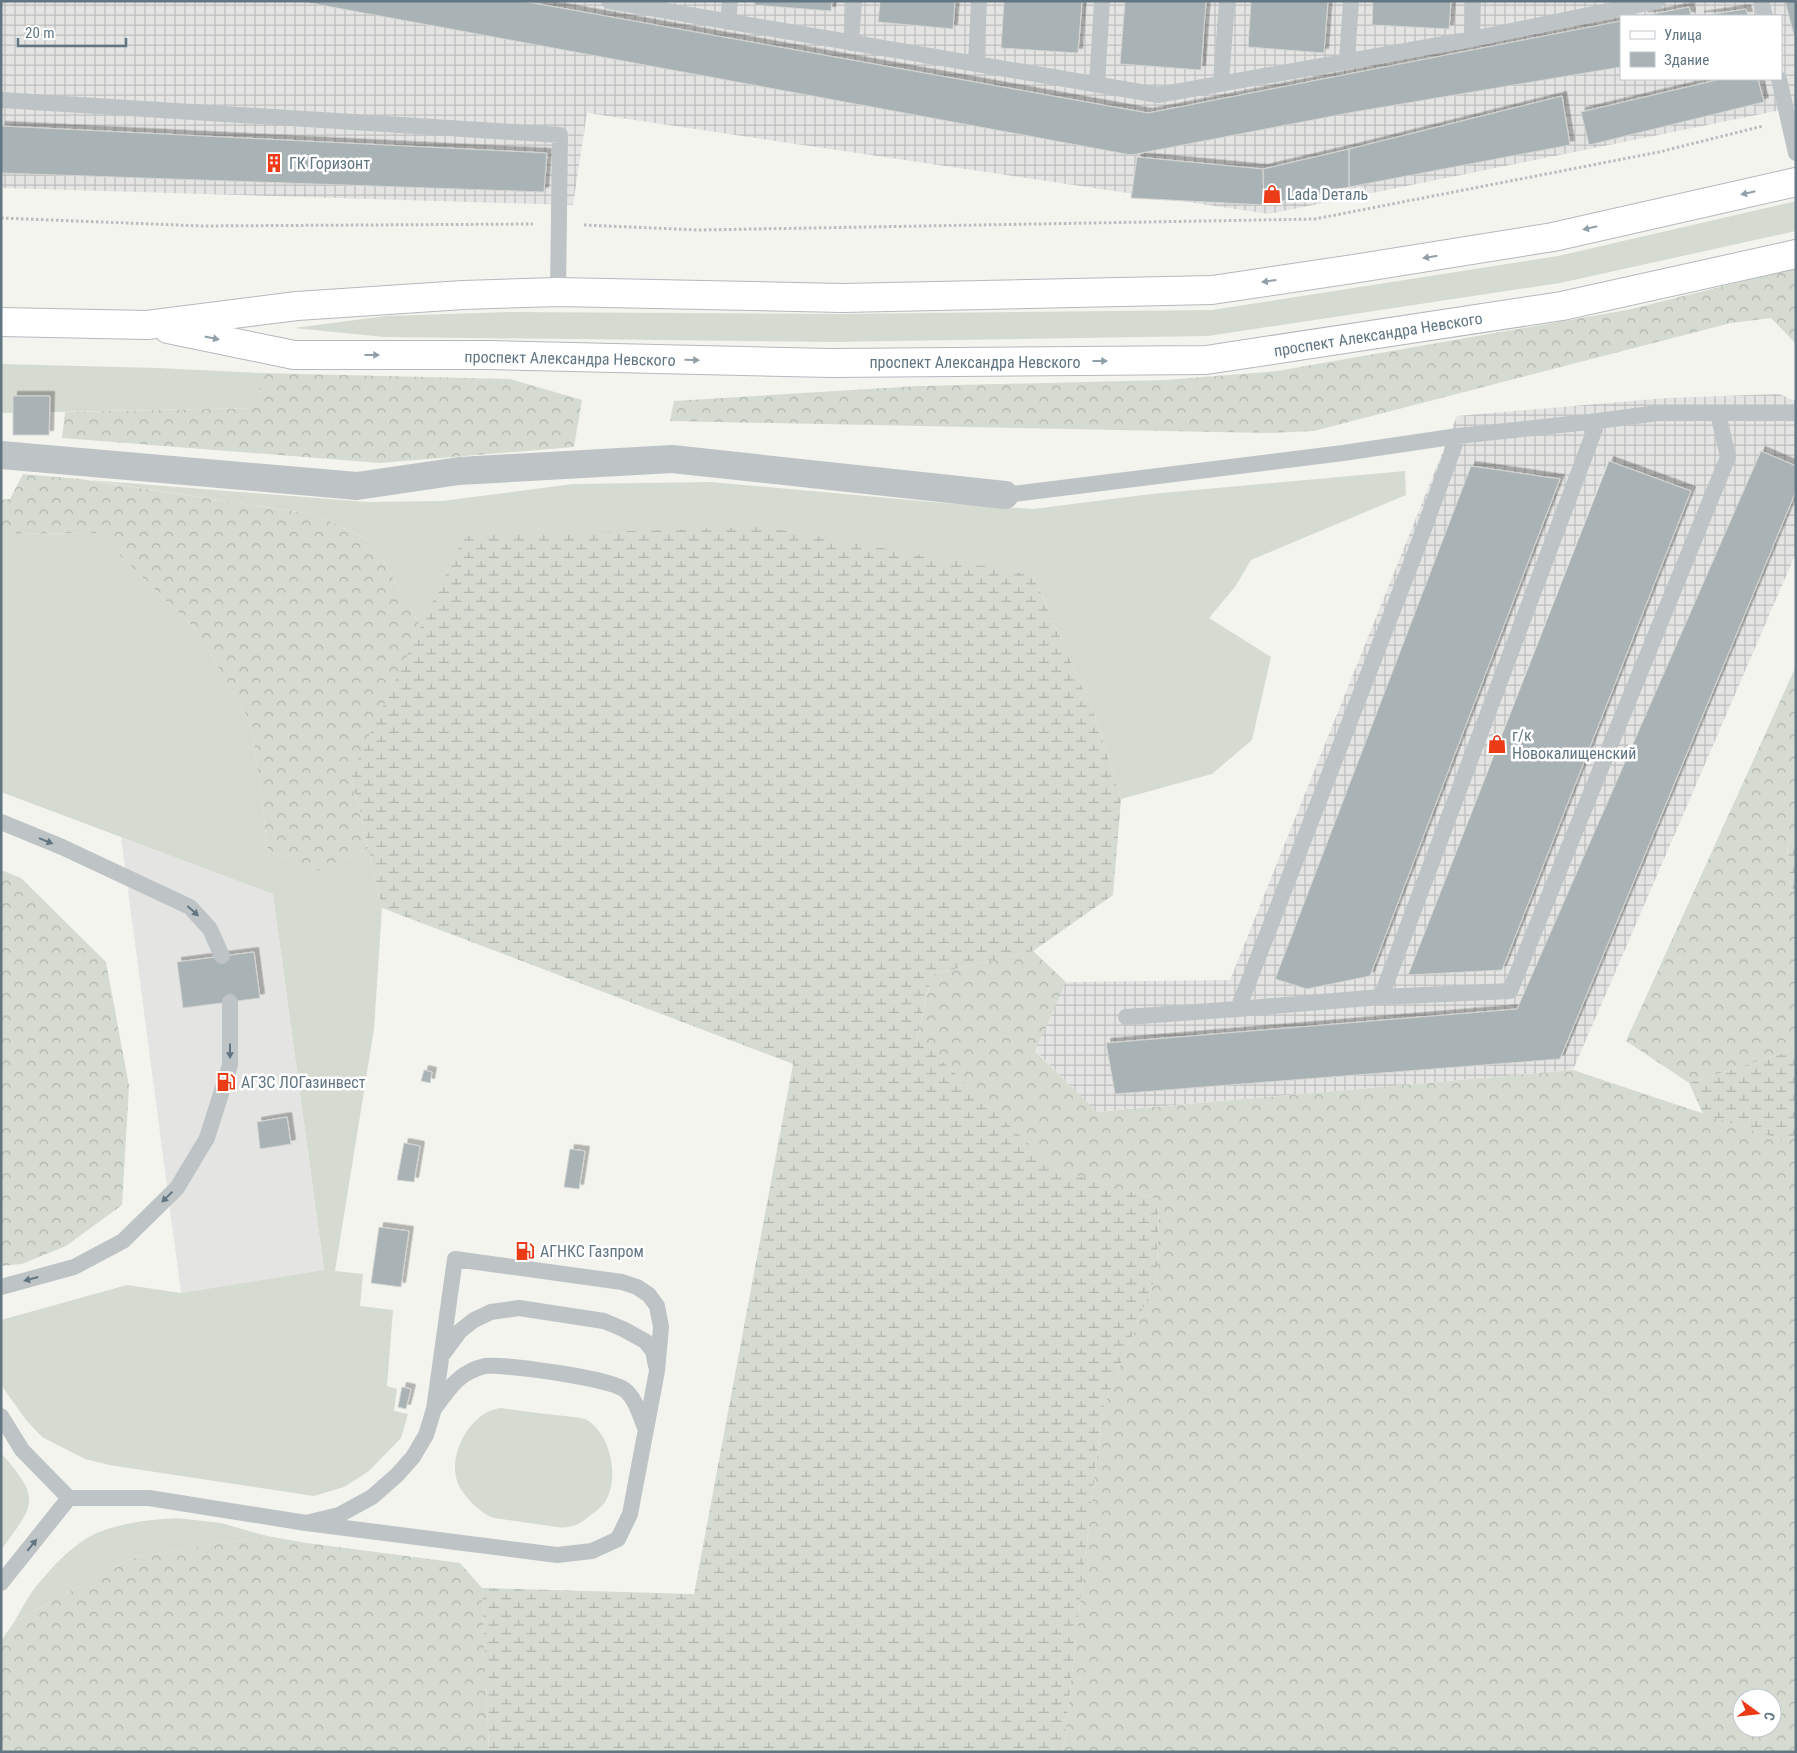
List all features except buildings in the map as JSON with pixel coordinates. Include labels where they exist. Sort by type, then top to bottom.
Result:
[{"type":"main road","name":"проспект Александра Невского","points":[[1,322],[147,325],[296,306],[463,295],[558,292],[842,298],[1212,290],[1553,237],[1796,182]]},
{"type":"main road","name":"проспект Александра Невского","points":[[147,325],[294,355],[490,356],[831,363],[1206,360],[1562,306],[1796,254]]},
{"type":"street","points":[[1,454],[357,486],[459,471],[672,459],[1005,494]]},
{"type":"lane","points":[[609,1],[1158,95],[1472,39],[1601,7],[1657,1]]},
{"type":"lane","points":[[728,22],[730,1]]},
{"type":"lane","points":[[851,43],[854,1]]},
{"type":"lane","points":[[976,64],[979,1]]},
{"type":"lane","points":[[1097,84],[1102,1]]},
{"type":"lane","points":[[1221,83],[1227,1]]},
{"type":"lane","points":[[1347,61],[1352,1]]},
{"type":"lane","points":[[1472,39],[1474,1]]},
{"type":"lane","points":[[1761,1],[1765,15]]},
{"type":"lane","points":[[1779,80],[1796,153]]},
{"type":"lane","points":[[1,100],[560,135],[558,292]]},
{"type":"lane","points":[[1005,494],[1658,412],[1796,413]]},
{"type":"lane","points":[[1126,1017],[1381,997],[1510,990],[1728,457],[1718,413]]},
{"type":"lane","points":[[1381,997],[1598,421]]},
{"type":"lane","points":[[1238,1009],[1458,436]]},
{"type":"lane","points":[[1,822],[62,847],[190,907],[210,929],[222,956]]},
{"type":"lane","points":[[1,1287],[74,1267],[123,1241],[177,1188],[207,1138],[230,1065],[230,1002]]},
{"type":"lane","points":[[1,1416],[22,1450],[69,1498],[149,1498],[306,1523],[556,1555],[592,1551],[618,1539],[630,1514],[657,1371],[661,1327],[657,1306],[649,1295],[636,1287],[622,1282],[455,1259],[434,1409],[426,1434],[413,1457],[397,1475],[372,1497],[339,1515],[306,1523]]},
{"type":"lane","points":[[441,1357],[460,1331],[474,1320],[491,1312],[519,1308],[604,1322],[623,1329],[645,1341],[653,1351],[657,1371]]},
{"type":"lane","points":[[434,1409],[458,1380],[468,1372],[484,1366],[504,1366],[592,1378],[623,1388],[632,1397],[646,1430]]},
{"type":"lane","points":[[1,1583],[69,1498]]},
{"type":"path","points":[[1,218],[202,226],[559,224],[699,230],[1315,219],[1659,152],[1788,119]]},
{"type":"shaded area","points":[[1,1],[1796,1],[1796,107],[1269,214],[587,113],[573,205],[1,188]]},
{"type":"shaded area","points":[[1779,394],[1796,401],[1796,466],[1761,451],[1517,1009],[1115,1094],[1560,1059],[1796,491],[1796,553],[1573,1070],[1096,1112],[1035,1050],[1066,982],[1230,980],[1457,416],[1666,398]],"holes":[[[1608,461],[1690,492],[1502,970],[1408,974]],[[1471,466],[1560,479],[1307,989],[1275,979]]]},
{"type":"shaded area","name":"АГЗС ЛОГазинвест","points":[[121,837],[273,894],[324,1271],[181,1293]]},
{"type":"green space","points":[[1796,201],[1796,231],[1560,283],[1208,336],[836,342],[384,337],[294,328],[386,316],[509,312],[838,314],[1212,310],[1558,256]]},
{"type":"green space","points":[[1796,268],[1796,344],[1771,318],[1731,323],[1314,431],[1268,433],[670,421],[674,401],[918,386],[1166,380],[1277,371],[1627,310]]},
{"type":"green space","points":[[1,364],[259,373],[260,408],[1,413]]},
{"type":"green space","points":[[259,373],[510,379],[582,400],[574,447],[380,463],[62,438],[65,412],[260,408]]},
{"type":"green space","points":[[1405,471],[1406,495],[1251,560],[1235,587],[1209,618],[1271,657],[1252,740],[1212,774],[1121,799],[1096,719],[1033,575],[464,536],[422,628],[372,542],[317,515],[89,480],[368,502],[442,501],[573,484],[711,482],[943,503],[1033,509],[1151,494]]},
{"type":"green space","points":[[23,474],[80,479],[317,515],[372,542],[422,628],[351,774],[368,848],[318,871],[268,851],[252,725],[197,631],[97,533],[1,534],[1,500],[10,499]]},
{"type":"green space","points":[[765,527],[1033,575],[1096,719],[1121,799],[1113,895],[1033,951],[932,974],[917,1037],[1055,1169],[1159,1200],[1157,1274],[1102,1411],[1063,1752],[489,1752],[482,1588],[694,1594],[793,1064],[382,908],[351,774],[464,536]]},
{"type":"green space","points":[[97,533],[197,631],[252,725],[268,851],[318,871],[368,848],[382,908],[374,1029],[335,1271],[363,1274],[360,1306],[393,1310],[387,1386],[397,1389],[394,1411],[408,1414],[401,1438],[369,1471],[344,1487],[314,1496],[109,1465],[85,1459],[42,1437],[26,1420],[1,1385],[1,1320],[127,1285],[181,1293],[324,1270],[273,894],[1,792],[1,534]]},
{"type":"green space","points":[[1796,666],[1796,836],[1787,845],[1791,888],[1796,890],[1796,1047],[1790,1051],[1689,1083],[1626,1041]]},
{"type":"green space","points":[[1796,836],[1796,890],[1791,888],[1787,845]]},
{"type":"green space","points":[[1,870],[21,878],[106,962],[129,1086],[122,1205],[66,1246],[22,1264],[1,1266]]},
{"type":"green space","points":[[1033,951],[1066,982],[1035,1051],[1097,1112],[1573,1070],[1782,1140],[1796,1136],[1796,1752],[1063,1752],[1102,1411],[1157,1274],[1159,1200],[1055,1169],[917,1038],[932,974]]},
{"type":"green space","points":[[1796,1047],[1796,1136],[1782,1140],[1703,1114],[1689,1083],[1790,1051]]},
{"type":"green space","points":[[501,1408],[582,1418],[595,1427],[607,1446],[612,1469],[610,1492],[602,1506],[578,1524],[570,1527],[561,1527],[494,1518],[474,1505],[460,1488],[456,1477],[456,1455],[465,1434],[472,1424],[490,1411]]},
{"type":"green space","points":[[1,1453],[23,1481],[28,1492],[29,1502],[21,1522],[1,1550]]},
{"type":"green space","points":[[177,1518],[221,1523],[267,1536],[132,1558],[14,1622],[32,1592],[44,1577],[80,1542],[97,1533],[120,1526],[143,1521]]},
{"type":"green space","points":[[267,1536],[460,1563],[482,1588],[489,1752],[1,1752],[1,1641],[14,1622],[132,1558]]},
{"type":"place","name":"ГК Горизонт","points":[[274,163]]},
{"type":"place","name":"Lada Dеталь","points":[[1272,194]]},
{"type":"place","name":"г/к Новокалищенский","points":[[1497,744]]},
{"type":"place","name":"АГЗС ЛОГазинвест","points":[[226,1082]]},
{"type":"place","name":"АГНКС Газпром","points":[[525,1251]]}]
